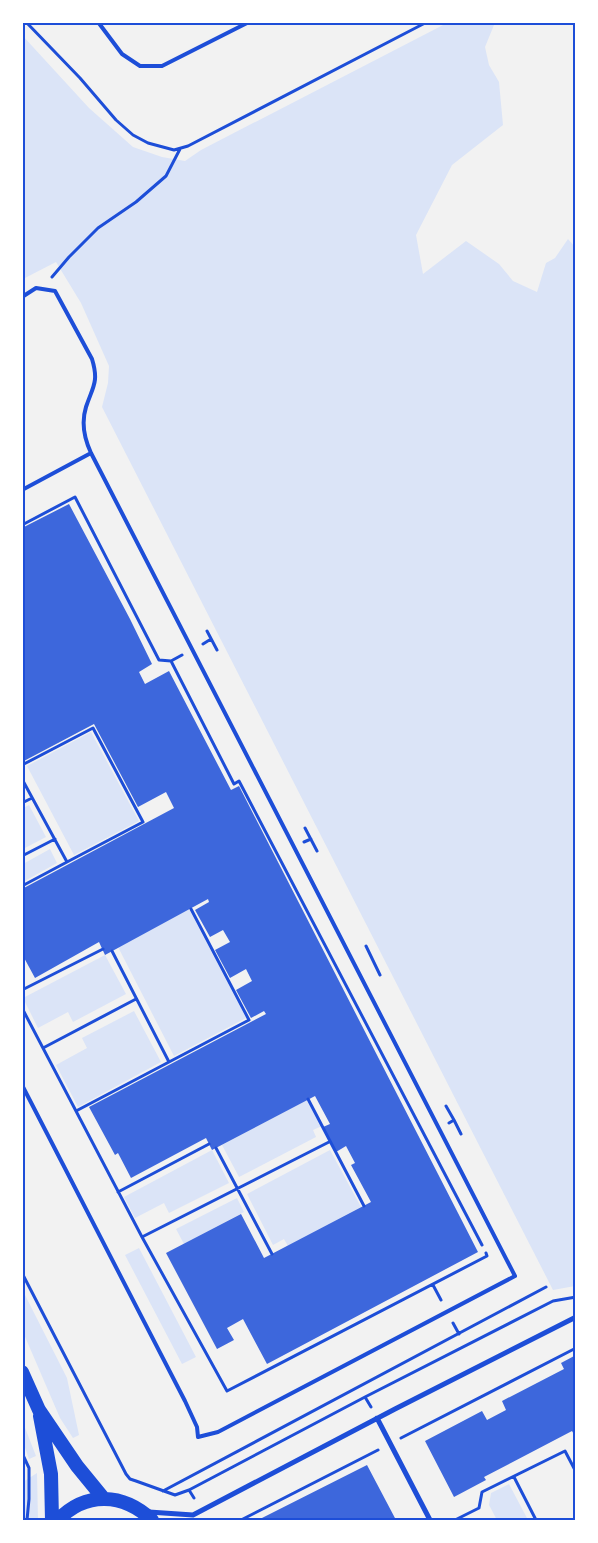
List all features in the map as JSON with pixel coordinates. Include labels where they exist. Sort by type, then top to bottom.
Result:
[{"type":"highway","points":[[22,1372],[39,1410],[77,1466],[104,1499]]},
{"type":"highway","points":[[39,1410],[51,1474],[52,1520]]},
{"type":"highway","points":[[58,1520],[67,1511],[85,1502],[104,1499],[119,1500],[132,1505],[148,1516]]},
{"type":"street","points":[[148,1516],[192,1518],[377,1418],[576,1317]]},
{"type":"street","points":[[377,1418],[430,1520]]},
{"type":"lane","points":[[98,22],[122,54],[140,66],[162,66],[249,22]]},
{"type":"lane","points":[[22,297],[36,288],[55,291],[68,313],[93,364],[95,383],[86,407],[84,423],[86,440],[91,453],[515,1276],[218,1432],[198,1437],[197,1427],[185,1400],[22,1085]]},
{"type":"lane","points":[[22,490],[91,453]]},
{"type":"path","points":[[22,27],[27,24],[80,78],[116,120],[133,135],[162,148],[174,150],[188,146],[427,22]]},
{"type":"path","points":[[44,288],[69,257],[98,228],[136,202],[166,176],[180,148]]},
{"type":"path","points":[[22,525],[75,497],[159,660],[170,660],[234,784],[239,781],[487,1256],[227,1391],[142,1237],[22,1008]]},
{"type":"path","points":[[207,631],[217,650]]},
{"type":"path","points":[[22,765],[93,728],[143,822],[22,886]]},
{"type":"path","points":[[22,779],[67,862]]},
{"type":"path","points":[[22,803],[32,798]]},
{"type":"path","points":[[305,828],[317,851]]},
{"type":"path","points":[[22,856],[55,839]]},
{"type":"path","points":[[76,1111],[249,1020],[191,908]]},
{"type":"path","points":[[366,946],[380,975]]},
{"type":"path","points":[[22,990],[103,949]]},
{"type":"path","points":[[112,951],[169,1062]]},
{"type":"path","points":[[44,1048],[136,999]]},
{"type":"path","points":[[308,1099],[364,1206]]},
{"type":"path","points":[[454,1120],[461,1134]]},
{"type":"path","points":[[142,1237],[329,1142]]},
{"type":"path","points":[[118,1192],[209,1144]]},
{"type":"path","points":[[216,1148],[272,1254]]},
{"type":"path","points":[[22,1274],[126,1474],[136,1481],[175,1496],[553,1302],[576,1297]]},
{"type":"path","points":[[163,1491],[546,1287]]},
{"type":"path","points":[[241,1520],[576,1348]]},
{"type":"path","points":[[365,1397],[377,1418]]},
{"type":"path","points":[[455,1520],[479,1508],[482,1492],[565,1451],[576,1472]]},
{"type":"path","points":[[22,1453],[29,1468],[30,1499],[27,1520]]},
{"type":"path","points":[[514,1476],[536,1520]]},
{"type":"path","points":[[189,1490],[194,1498]]},
{"type":"shaded area","points":[[447,23],[498,23],[494,25],[485,47],[489,65],[499,82],[503,125],[452,165],[416,235],[423,274],[466,241],[499,264],[513,281],[537,292],[546,263],[555,258],[568,239],[575,247],[575,1286],[553,1290],[102,407],[108,383],[109,366],[81,303],[56,262],[23,279],[22,35],[89,108],[133,147],[162,157],[185,161],[201,150]]},
{"type":"shaded area","points":[[91,732],[139,821],[74,855],[27,766]]},
{"type":"shaded area","points":[[29,805],[46,837],[23,849],[23,808]]},
{"type":"shaded area","points":[[50,849],[57,863],[23,882],[23,864]]},
{"type":"shaded area","points":[[189,909],[246,1018],[174,1056],[118,947]]},
{"type":"shaded area","points":[[105,955],[126,994],[73,1022],[68,1012],[38,1028],[23,998]]},
{"type":"shaded area","points":[[134,1011],[161,1062],[78,1107],[56,1065],[87,1048],[82,1038]]},
{"type":"shaded area","points":[[308,1099],[322,1126],[313,1130],[316,1137],[239,1177],[222,1145]]},
{"type":"shaded area","points":[[212,1150],[229,1183],[169,1213],[164,1203],[135,1218],[124,1197]]},
{"type":"shaded area","points":[[330,1150],[361,1207],[288,1246],[284,1239],[273,1245],[247,1194]]},
{"type":"shaded area","points":[[237,1198],[244,1212],[184,1244],[176,1229]]},
{"type":"shaded area","points":[[139,1248],[196,1357],[182,1364],[125,1255]]},
{"type":"shaded area","points":[[23,1291],[67,1378],[79,1435],[73,1438],[60,1418],[23,1332]]},
{"type":"shaded area","points":[[22,1420],[36,1456],[29,1459],[23,1442]]},
{"type":"shaded area","points":[[37,1473],[38,1520],[23,1520],[23,1482]]},
{"type":"shaded area","points":[[509,1484],[528,1520],[497,1520],[489,1505],[491,1493]]},
{"type":"building","points":[[69,504],[152,664],[139,672],[145,684],[169,671],[231,790],[239,786],[478,1252],[267,1364],[243,1319],[227,1328],[234,1340],[217,1349],[166,1253],[241,1214],[264,1258],[371,1202],[351,1165],[355,1163],[346,1146],[336,1152],[323,1127],[330,1124],[315,1096],[212,1150],[206,1138],[131,1178],[118,1153],[115,1155],[89,1107],[266,1014],[264,1011],[251,1018],[236,990],[252,981],[246,969],[230,978],[215,950],[230,942],[223,930],[210,937],[195,910],[209,902],[208,899],[105,955],[99,942],[35,978],[22,954],[22,889],[174,808],[166,792],[138,807],[94,724],[22,762],[22,528]]},
{"type":"building","points":[[576,1355],[576,1438],[572,1431],[484,1477],[486,1480],[454,1497],[425,1441],[482,1411],[487,1420],[506,1410],[502,1401],[564,1369],[561,1363]]},
{"type":"building","points":[[367,1465],[396,1520],[258,1520]]}]
